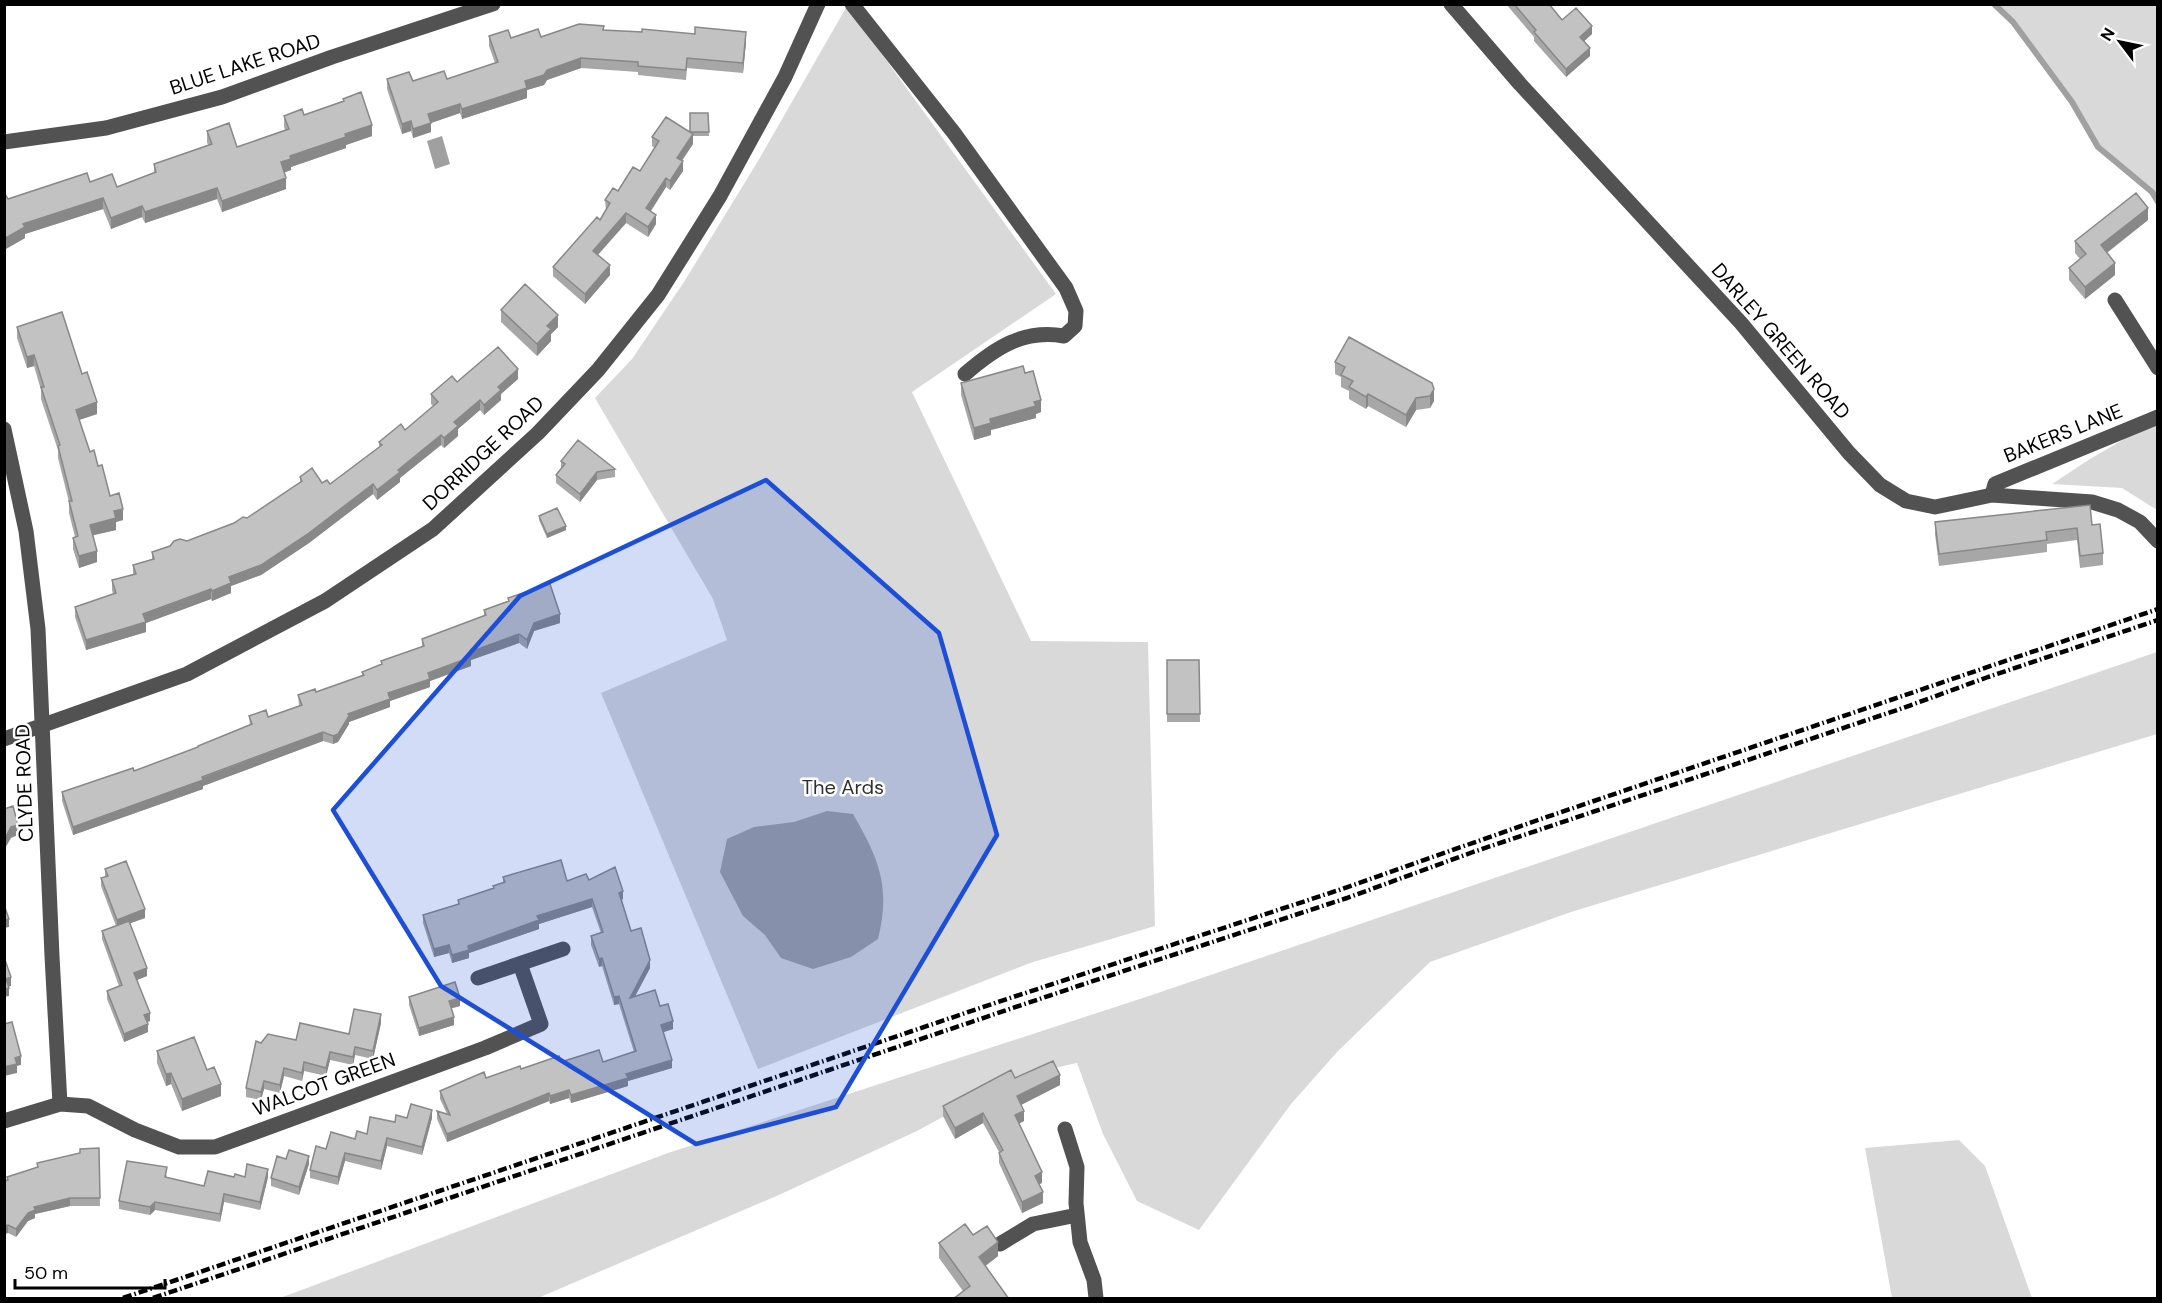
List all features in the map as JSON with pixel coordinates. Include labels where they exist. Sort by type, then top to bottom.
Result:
[{"type":"street","name":"BLUE LAKE ROAD","points":[[4,142],[106,128],[222,97],[332,57],[494,4]]},
{"type":"street","name":"DORRIDGE ROAD","points":[[4,739],[187,674],[325,601],[433,529],[538,433],[598,370],[658,295],[720,196],[784,77],[818,4]]},
{"type":"street","points":[[852,4],[954,133],[1066,288],[1076,311],[1075,326],[1064,336],[1046,333],[1009,342],[965,374]]},
{"type":"street","name":"DARLEY GREEN ROAD","points":[[1451,4],[1520,84],[1741,322],[1849,453],[1880,485],[1906,501],[1935,507],[1992,495],[2092,502],[2118,510],[2140,522],[2157,541]]},
{"type":"street","points":[[2115,300],[2157,368]]},
{"type":"street","name":"BAKERS LANE","points":[[1992,495],[1995,484],[2157,417]]},
{"type":"street","name":"CLYDE ROAD","points":[[4,429],[26,531],[38,629],[60,1104]]},
{"type":"street","points":[[478,978],[564,949]]},
{"type":"street","name":"WALCOT GREEN","points":[[60,1104],[88,1106],[135,1130],[179,1147],[215,1147],[485,1048],[541,1024],[520,964]]},
{"type":"street","points":[[4,1120],[60,1104]]},
{"type":"street","points":[[1065,1128],[1077,1167],[1077,1215],[1080,1242],[1094,1281],[1096,1299]]},
{"type":"street","points":[[1000,1244],[1033,1224],[1077,1215]]},
{"type":"highlighted area","points":[[766,480],[939,633],[997,835],[836,1107],[696,1144],[441,986],[333,810],[520,596]]},
{"type":"green space","points":[[1994,5],[2157,5],[2157,202],[2152,192],[2098,147],[2072,102],[2013,22]]},
{"type":"green space","name":"The Ards","points":[[847,6],[1056,294],[912,392],[1031,641],[1148,642],[1155,926],[1030,963],[758,1069],[601,693],[727,640],[713,599],[595,398],[632,359],[684,282],[758,161]]},
{"type":"green space","points":[[2157,420],[2157,510],[2122,488],[2052,484],[2090,459]]},
{"type":"green space","points":[[2157,652],[2157,734],[1571,912],[1430,962],[1338,1051],[1291,1104],[1199,1230],[1137,1201],[1103,1134],[1077,1063],[1018,1076],[917,1131],[781,1194],[538,1298],[280,1298],[668,1153],[1152,995]]},
{"type":"green space","points":[[1959,1140],[1985,1166],[2032,1298],[1892,1298],[1865,1148]]},
{"type":"shaded area","points":[[442,136],[450,164],[435,169],[427,141]]},
{"type":"shaded area","points":[[827,811],[853,814],[870,845],[883,888],[882,921],[878,939],[851,957],[813,969],[781,958],[765,935],[743,916],[720,872],[727,839],[754,827],[794,822]]},
{"type":"building","points":[[1514,4],[1549,4],[1562,20],[1576,8],[1592,26],[1580,37],[1590,48],[1566,69],[1534,32],[1536,30]]},
{"type":"building","points":[[579,24],[604,26],[603,30],[642,32],[642,29],[695,34],[695,27],[746,32],[743,63],[687,58],[686,70],[638,66],[638,62],[581,58],[547,70],[544,75],[525,81],[527,88],[462,109],[460,104],[428,114],[431,123],[413,129],[411,121],[402,124],[387,79],[409,72],[413,81],[444,71],[447,79],[498,62],[489,36],[508,30],[511,38],[538,29],[541,37]]},
{"type":"building","points":[[361,92],[372,125],[345,134],[346,137],[290,156],[291,159],[281,162],[286,178],[222,201],[217,188],[145,212],[142,206],[111,218],[103,198],[23,224],[25,227],[4,239],[4,192],[8,199],[87,173],[90,182],[112,174],[117,187],[156,172],[154,164],[212,144],[207,131],[229,123],[237,147],[289,129],[284,116],[302,109],[304,115],[344,101],[343,99]]},
{"type":"building","points":[[690,113],[708,113],[709,132],[690,132]]},
{"type":"building","points":[[666,117],[693,134],[677,158],[683,161],[670,181],[666,178],[646,208],[656,215],[648,227],[626,213],[593,251],[610,265],[585,294],[553,267],[597,217],[600,220],[610,203],[605,200],[613,188],[618,191],[633,167],[640,171],[659,141],[652,137]]},
{"type":"building","points":[[2136,193],[2148,208],[2101,245],[2115,263],[2085,287],[2069,268],[2086,254],[2075,241]]},
{"type":"building","points":[[525,284],[558,315],[547,326],[551,329],[537,344],[501,310]]},
{"type":"building","points":[[62,312],[82,374],[87,372],[97,402],[76,410],[90,452],[94,450],[98,466],[102,465],[110,496],[119,493],[123,509],[114,511],[116,518],[90,525],[97,551],[79,556],[73,538],[78,536],[58,446],[60,445],[41,387],[44,387],[34,355],[27,357],[17,327]]},
{"type":"building","points":[[1349,337],[1432,383],[1434,389],[1430,396],[1416,398],[1406,415],[1368,394],[1366,397],[1349,387],[1353,381],[1341,375],[1345,367],[1335,362]]},
{"type":"building","points":[[498,347],[518,369],[498,387],[501,390],[484,405],[480,400],[454,422],[458,426],[444,438],[441,435],[377,490],[373,484],[309,533],[261,565],[229,577],[231,583],[143,614],[146,622],[86,640],[75,607],[116,593],[112,580],[136,574],[133,565],[154,559],[152,552],[170,546],[174,541],[180,539],[187,541],[234,523],[243,517],[247,518],[302,481],[300,477],[312,468],[322,483],[327,480],[330,484],[382,445],[379,442],[401,424],[405,430],[438,402],[431,394],[452,376],[457,382]]},
{"type":"building","points":[[1023,366],[1025,373],[1033,371],[1041,400],[1034,402],[1036,406],[990,419],[991,423],[974,428],[961,383]]},
{"type":"building","points":[[578,440],[615,469],[597,472],[580,494],[556,475],[565,464],[561,461]]},
{"type":"building","points":[[2090,505],[2092,525],[2100,524],[2103,553],[2080,556],[2077,528],[2046,532],[2047,540],[1939,554],[1935,522]]},
{"type":"building","points":[[557,508],[566,526],[547,534],[539,516]]},
{"type":"building","points":[[550,584],[560,614],[534,623],[527,640],[519,634],[470,652],[471,657],[428,673],[430,679],[388,693],[390,699],[348,714],[338,734],[333,736],[323,732],[202,777],[203,780],[73,827],[62,792],[133,768],[134,771],[198,747],[252,724],[249,716],[266,710],[268,717],[302,705],[298,695],[315,689],[316,692],[364,675],[362,672],[382,664],[381,661],[424,646],[422,639],[486,615],[484,610],[509,601],[508,598]]},
{"type":"building","points":[[1167,660],[1199,660],[1200,714],[1167,714]]},
{"type":"building","points":[[13,806],[18,825],[11,827],[4,840],[4,809]]},
{"type":"building","points":[[561,860],[567,881],[586,874],[589,880],[615,867],[623,891],[619,893],[631,931],[641,928],[650,960],[630,998],[655,990],[660,1006],[668,1004],[673,1021],[661,1025],[672,1060],[626,1074],[628,1078],[571,1095],[569,1090],[550,1096],[549,1093],[447,1134],[437,1111],[450,1115],[440,1091],[484,1072],[486,1078],[559,1056],[561,1062],[599,1050],[603,1062],[636,1051],[619,996],[614,997],[602,958],[599,959],[591,936],[603,932],[592,899],[537,916],[539,920],[468,946],[469,950],[452,955],[449,945],[434,949],[423,915],[459,904],[458,900],[494,888],[493,886],[505,882],[503,877]]},
{"type":"building","points":[[126,861],[145,909],[117,920],[101,878],[108,876],[105,869]]},
{"type":"building","points":[[4,905],[9,919],[4,920]]},
{"type":"building","points":[[129,921],[147,968],[134,973],[150,1013],[144,1015],[148,1024],[124,1034],[107,991],[122,985],[102,931]]},
{"type":"building","points":[[4,957],[11,977],[6,979],[9,988],[4,989]]},
{"type":"building","points":[[455,982],[460,998],[449,1001],[454,1017],[419,1028],[409,997]]},
{"type":"building","points":[[354,1009],[381,1014],[373,1051],[355,1047],[353,1057],[330,1052],[326,1068],[304,1062],[302,1073],[284,1068],[280,1085],[264,1081],[261,1092],[246,1088],[256,1041],[261,1043],[268,1034],[296,1040],[300,1023],[349,1034]]},
{"type":"building","points":[[12,1022],[21,1056],[15,1058],[17,1064],[4,1067],[4,1024]]},
{"type":"building","points":[[194,1037],[207,1070],[214,1067],[221,1084],[182,1099],[171,1073],[166,1074],[157,1051]]},
{"type":"building","points":[[1053,1061],[1060,1075],[1017,1096],[1024,1111],[1015,1115],[1042,1172],[1035,1176],[1043,1192],[1022,1202],[999,1153],[1003,1150],[983,1113],[955,1128],[943,1106],[1011,1070],[1015,1078]]},
{"type":"building","points":[[411,1104],[432,1110],[422,1147],[387,1138],[381,1161],[345,1153],[338,1177],[310,1170],[316,1146],[326,1149],[331,1132],[355,1139],[357,1131],[367,1134],[370,1117],[395,1122],[396,1115],[407,1118]]},
{"type":"building","points":[[99,1148],[100,1198],[70,1198],[34,1207],[35,1210],[28,1213],[16,1229],[8,1225],[4,1226],[4,1181],[8,1180],[7,1177],[38,1167],[37,1163],[80,1153],[80,1149]]},
{"type":"building","points":[[289,1150],[309,1156],[299,1187],[271,1178],[277,1156],[286,1159]]},
{"type":"building","points":[[127,1161],[167,1167],[165,1177],[204,1186],[208,1171],[245,1177],[247,1164],[268,1169],[260,1202],[224,1194],[220,1214],[155,1202],[150,1207],[119,1201]]},
{"type":"building","points":[[965,1224],[973,1235],[987,1226],[998,1242],[979,1257],[1009,1299],[953,1299],[970,1286],[939,1243]]},
{"type":"waterway","points":[[1994,4],[2013,22],[2072,102],[2098,147],[2152,192],[2158,202]]},
{"type":"railway","points":[[123,1298],[998,1002],[1339,890],[2158,609]]},
{"type":"railway","points":[[153,1298],[1081,985],[1347,898],[1473,852],[2158,620]]}]
